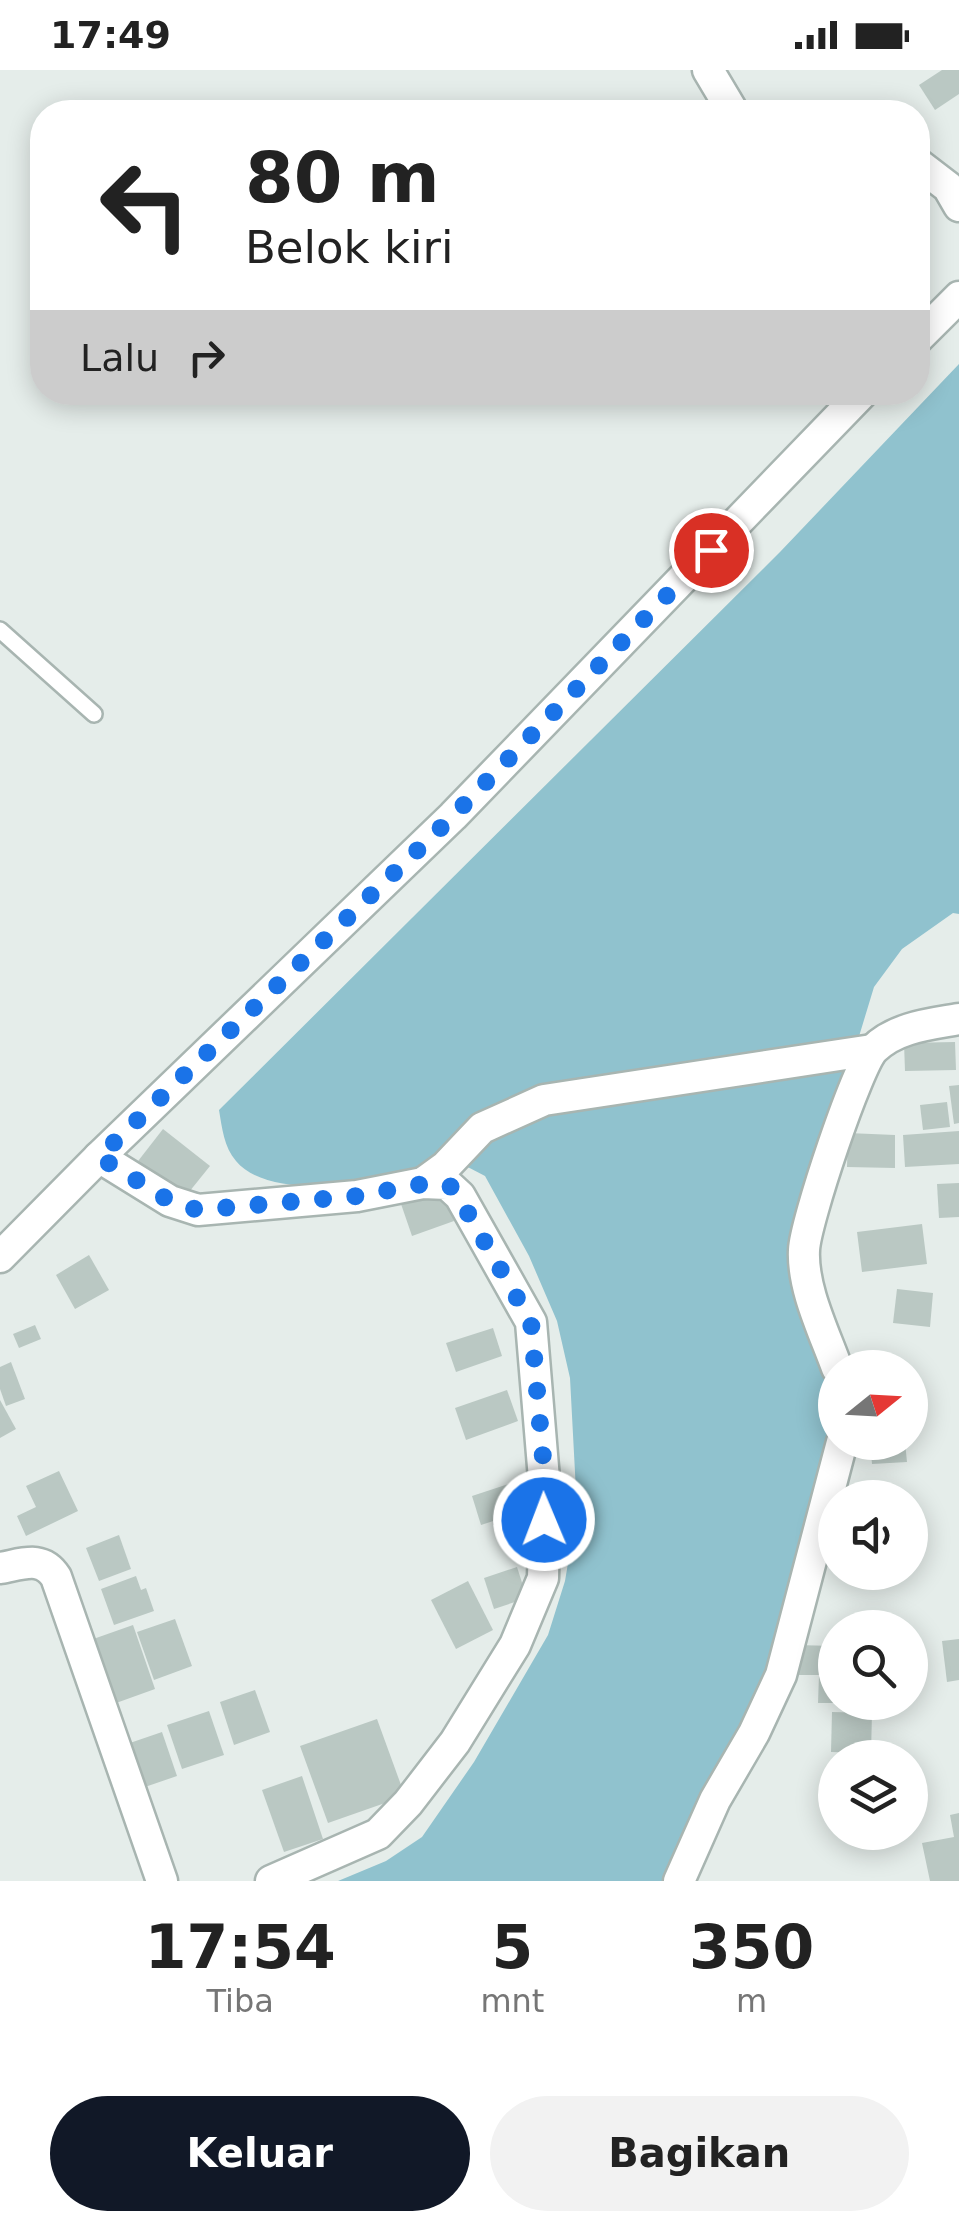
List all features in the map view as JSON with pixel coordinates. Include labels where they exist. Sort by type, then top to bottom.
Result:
[{"type":"street","points":[[708,70],[726,100]]},
{"type":"street","points":[[930,173],[948,187],[959,206]]},
{"type":"street","points":[[930,326],[959,296]]},
{"type":"street","points":[[0,1256],[453,816],[850,405]]},
{"type":"street","points":[[428,1180],[482,1128],[544,1100],[868,1051],[916,1026],[959,1019]]},
{"type":"street","points":[[830,1350],[810,1292],[803,1253],[816,1198],[868,1051]]},
{"type":"street","points":[[99,1157],[170,1201],[198,1210],[357,1196],[428,1180],[447,1184],[460,1196],[531,1322],[545,1491],[542,1578],[515,1645],[455,1742],[408,1803],[378,1834],[270,1881]]},
{"type":"street","points":[[678,1881],[715,1800],[754,1734],[781,1675],[837,1460]]},
{"type":"street","points":[[0,1568],[38,1561],[48,1566],[56,1578],[162,1881]]},
{"type":"lane","points":[[0,630],[94,714]]},
{"type":"water","points":[[959,364],[959,914],[953,913],[902,949],[874,987],[806,1211],[797,1250],[820,1350],[818,1460],[824,1460],[765,1698],[667,1881],[338,1881],[386,1861],[422,1837],[474,1762],[548,1635],[565,1581],[577,1510],[570,1378],[557,1321],[529,1256],[485,1176],[462,1164],[344,1185],[280,1183],[255,1175],[236,1161],[226,1143],[219,1110],[780,552],[920,405],[930,405],[930,394]]},
{"type":"building","points":[[942,70],[959,70],[959,94],[935,110],[919,85]]},
{"type":"building","points":[[955,1042],[956,1070],[905,1071],[904,1043]]},
{"type":"building","points":[[959,1085],[959,1123],[954,1124],[949,1086]]},
{"type":"building","points":[[947,1102],[950,1127],[923,1130],[920,1105]]},
{"type":"building","points":[[163,1129],[210,1166],[181,1202],[135,1165]]},
{"type":"building","points":[[959,1131],[959,1164],[905,1167],[903,1135]]},
{"type":"building","points":[[848,1133],[895,1135],[895,1168],[847,1167]]},
{"type":"building","points":[[959,1183],[959,1217],[939,1218],[937,1184]]},
{"type":"building","points":[[443,1189],[454,1221],[412,1236],[401,1204]]},
{"type":"building","points":[[922,1224],[927,1264],[862,1272],[857,1232]]},
{"type":"building","points":[[89,1255],[109,1290],[75,1309],[56,1275]]},
{"type":"building","points":[[897,1289],[933,1293],[930,1327],[893,1323]]},
{"type":"building","points":[[35,1325],[41,1339],[19,1348],[13,1334]]},
{"type":"building","points":[[493,1328],[502,1356],[456,1372],[446,1343]]},
{"type":"building","points":[[11,1362],[25,1399],[6,1406],[0,1389],[0,1367]]},
{"type":"building","points":[[507,1390],[518,1421],[466,1440],[455,1408]]},
{"type":"building","points":[[0,1400],[16,1429],[0,1438]]},
{"type":"building","points":[[872,1460],[907,1462],[872,1464]]},
{"type":"building","points":[[59,1471],[78,1511],[26,1536],[17,1516],[36,1507],[26,1486]]},
{"type":"building","points":[[521,1480],[530,1509],[481,1525],[472,1496]]},
{"type":"building","points":[[119,1535],[131,1569],[99,1581],[86,1548]]},
{"type":"building","points":[[517,1567],[527,1598],[494,1609],[484,1578]]},
{"type":"building","points":[[136,1576],[141,1590],[146,1588],[154,1611],[114,1625],[101,1589]]},
{"type":"building","points":[[468,1581],[493,1630],[456,1649],[431,1600]]},
{"type":"building","points":[[175,1619],[192,1666],[154,1680],[137,1632]]},
{"type":"building","points":[[133,1625],[155,1689],[105,1707],[82,1643]]},
{"type":"building","points":[[959,1639],[959,1680],[947,1682],[942,1641]]},
{"type":"building","points":[[796,1645],[818,1646],[818,1675],[795,1675]]},
{"type":"building","points":[[255,1690],[270,1732],[234,1745],[220,1702]]},
{"type":"building","points":[[209,1711],[224,1755],[182,1769],[167,1725]]},
{"type":"building","points":[[377,1719],[405,1796],[328,1823],[300,1746]]},
{"type":"building","points":[[832,1720],[872,1720],[871,1740],[831,1740]]},
{"type":"building","points":[[162,1732],[177,1776],[142,1788],[127,1744]]},
{"type":"building","points":[[302,1776],[323,1839],[284,1852],[262,1790]]},
{"type":"building","points":[[959,1813],[959,1881],[930,1881],[923,1850],[928,1850],[928,1842],[954,1837],[950,1815]]},
{"type":"route","points":[[544,1520],[543,1458],[531,1322],[454,1189],[447,1184],[423,1184],[357,1196],[198,1210],[170,1201],[99,1157],[453,816],[711,550]]}]
